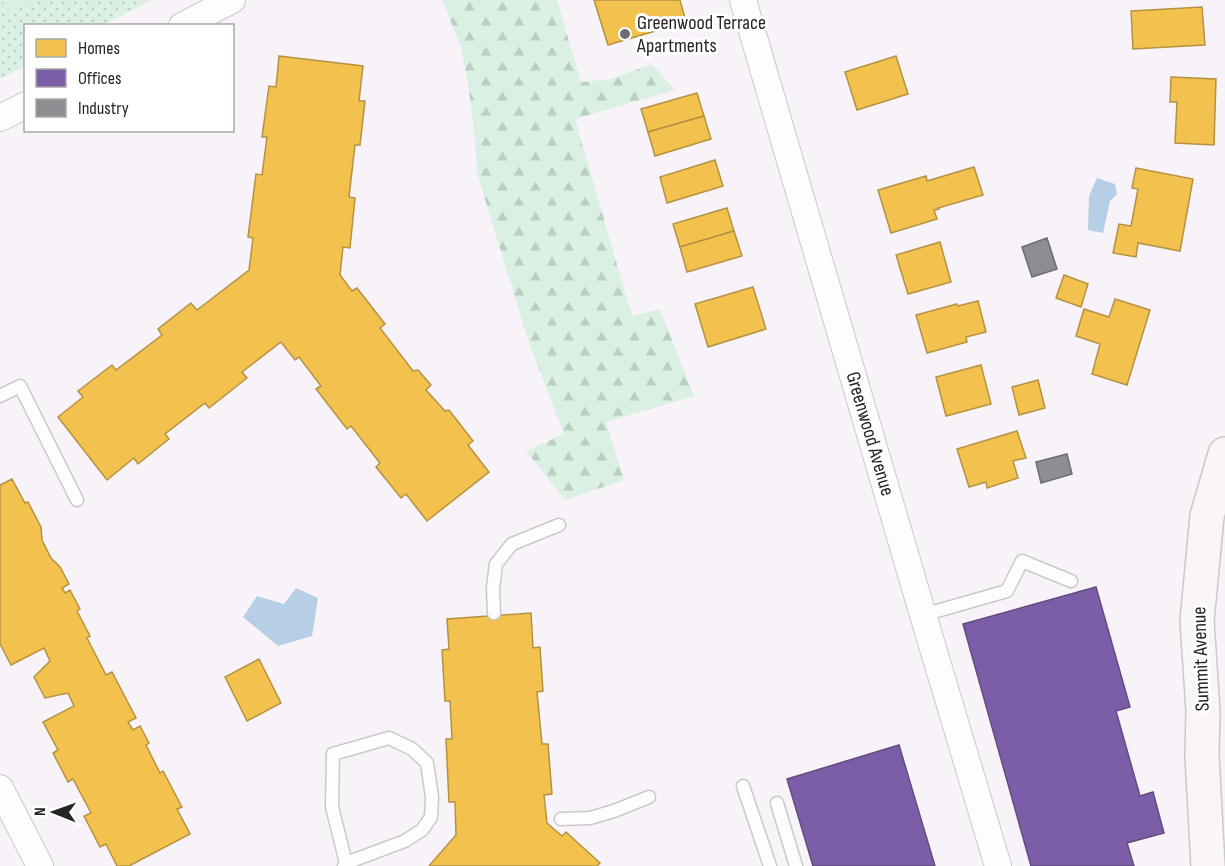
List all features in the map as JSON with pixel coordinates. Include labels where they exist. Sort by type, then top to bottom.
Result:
[{"type":"street","points":[[186,24],[232,0]]},
{"type":"street","name":"Greenwood Avenue","points":[[743,0],[998,866]]},
{"type":"street","points":[[0,118],[24,106]]},
{"type":"street","name":"Summit Avenue","points":[[1208,866],[1202,756],[1203,710],[1197,621],[1206,516],[1225,454]]},
{"type":"street","points":[[1203,710],[1216,754],[1225,764]]},
{"type":"street","points":[[0,788],[40,866]]},
{"type":"lane","points":[[0,396],[20,386],[77,500]]},
{"type":"lane","points":[[494,613],[493,588],[496,564],[512,544],[559,525]]},
{"type":"lane","points":[[924,615],[1006,591],[1022,561],[1071,581]]},
{"type":"lane","points":[[389,738],[412,749],[428,763],[432,797],[431,817],[422,830],[405,841],[345,865],[332,807],[333,754],[389,738]]},
{"type":"lane","points":[[743,786],[770,866]]},
{"type":"lane","points":[[561,819],[590,818],[614,811],[649,796]]},
{"type":"lane","points":[[777,803],[796,866]]},
{"type":"green space","points":[[0,0],[151,0],[105,24],[24,24],[24,67],[0,79]]},
{"type":"green space","points":[[1,0],[38,0],[9,10]]},
{"type":"green space","points":[[442,0],[557,0],[581,82],[611,79],[652,64],[675,90],[575,119],[632,316],[660,309],[694,396],[606,422],[624,480],[565,500],[526,451],[564,434],[528,340],[477,173],[469,90],[461,47]]},
{"type":"water","points":[[1097,178],[1115,184],[1117,194],[1110,201],[1103,233],[1088,230],[1089,196]]},
{"type":"water","points":[[296,588],[318,598],[312,636],[278,646],[243,617],[257,596],[284,604]]},
{"type":"building: Homes","name":"Greenwood Terrace Apartments","points":[[594,0],[680,0],[686,22],[608,45]]},
{"type":"building: Homes","points":[[1202,7],[1205,45],[1133,49],[1131,11]]},
{"type":"building: Homes","points":[[279,56],[363,66],[359,101],[365,101],[360,145],[355,145],[349,197],[355,198],[350,248],[343,247],[340,275],[352,291],[357,288],[385,324],[380,328],[413,371],[418,370],[431,385],[426,390],[445,411],[449,410],[473,441],[468,445],[489,472],[427,521],[406,494],[401,498],[376,467],[380,463],[351,426],[347,429],[316,389],[321,386],[299,357],[295,360],[281,342],[242,372],[247,378],[209,408],[205,403],[165,434],[169,439],[138,464],[134,458],[107,480],[58,417],[83,397],[78,391],[112,365],[116,370],[162,335],[158,329],[191,303],[197,310],[249,270],[253,238],[248,237],[256,174],[262,175],[267,137],[262,137],[269,86],[276,87]]},
{"type":"building: Homes","points":[[896,56],[908,94],[857,110],[845,72]]},
{"type":"building: Homes","points":[[1171,77],[1216,79],[1214,145],[1175,143],[1177,102],[1170,102]]},
{"type":"building: Homes","points":[[697,93],[704,116],[648,132],[641,109]]},
{"type":"building: Homes","points":[[704,116],[711,139],[655,156],[648,132]]},
{"type":"building: Homes","points":[[715,160],[723,186],[667,203],[660,177]]},
{"type":"building: Homes","points":[[974,167],[983,195],[938,208],[934,210],[937,219],[891,233],[878,190],[926,176],[927,181]]},
{"type":"building: Homes","points":[[1136,168],[1193,179],[1180,251],[1138,243],[1136,257],[1113,253],[1119,224],[1131,226],[1138,189],[1132,188]]},
{"type":"building: Homes","points":[[727,208],[734,231],[680,247],[673,224]]},
{"type":"building: Homes","points":[[734,231],[742,256],[687,272],[680,247]]},
{"type":"building: Homes","points":[[940,242],[951,282],[908,294],[896,255]]},
{"type":"building: Homes","points":[[1064,275],[1088,284],[1081,307],[1056,298]]},
{"type":"building: Homes","points":[[753,287],[766,329],[708,347],[695,304]]},
{"type":"building: Homes","points":[[1115,299],[1150,310],[1127,385],[1092,374],[1100,344],[1076,336],[1084,309],[1109,317]]},
{"type":"building: Homes","points":[[978,301],[986,332],[966,337],[967,342],[927,353],[916,315]]},
{"type":"building: Homes","points":[[981,365],[991,404],[946,416],[936,377]]},
{"type":"building: Homes","points":[[1038,380],[1045,408],[1019,415],[1012,387]]},
{"type":"building: Homes","points":[[1017,431],[1026,458],[1013,461],[1018,478],[987,488],[986,482],[969,487],[957,449]]},
{"type":"building: Homes","points":[[12,479],[25,503],[28,502],[41,527],[42,540],[51,558],[60,567],[69,584],[62,588],[65,593],[70,590],[80,609],[77,611],[90,636],[87,638],[106,675],[112,672],[136,718],[128,722],[133,730],[140,726],[149,743],[146,745],[160,773],[163,771],[182,807],[177,809],[190,834],[129,866],[117,866],[106,844],[100,847],[84,816],[91,813],[73,779],[68,782],[53,753],[58,750],[43,722],[74,706],[68,693],[45,698],[34,677],[50,661],[44,648],[11,665],[0,644],[0,485]]},
{"type":"building: Homes","points":[[531,613],[533,648],[540,647],[543,691],[537,692],[542,744],[548,744],[552,794],[544,795],[547,823],[562,836],[566,832],[600,863],[597,866],[429,866],[456,835],[455,802],[449,802],[446,739],[452,739],[450,701],[445,701],[442,650],[449,649],[447,619]]},
{"type":"building: Homes","points":[[259,659],[281,703],[247,721],[225,677]]},
{"type":"building: Offices","points":[[1096,587],[1130,707],[1116,711],[1140,796],[1153,792],[1164,833],[1127,843],[1134,866],[1031,866],[963,624]]},
{"type":"building: Offices","points":[[899,745],[935,866],[813,866],[787,779]]},
{"type":"building: Industry","points":[[1047,238],[1057,269],[1032,277],[1022,247]]},
{"type":"building: Industry","points":[[1067,454],[1072,474],[1041,483],[1036,462]]},
{"type":"place","name":"Greenwood Terrace Apartments","points":[[625,34]]}]
